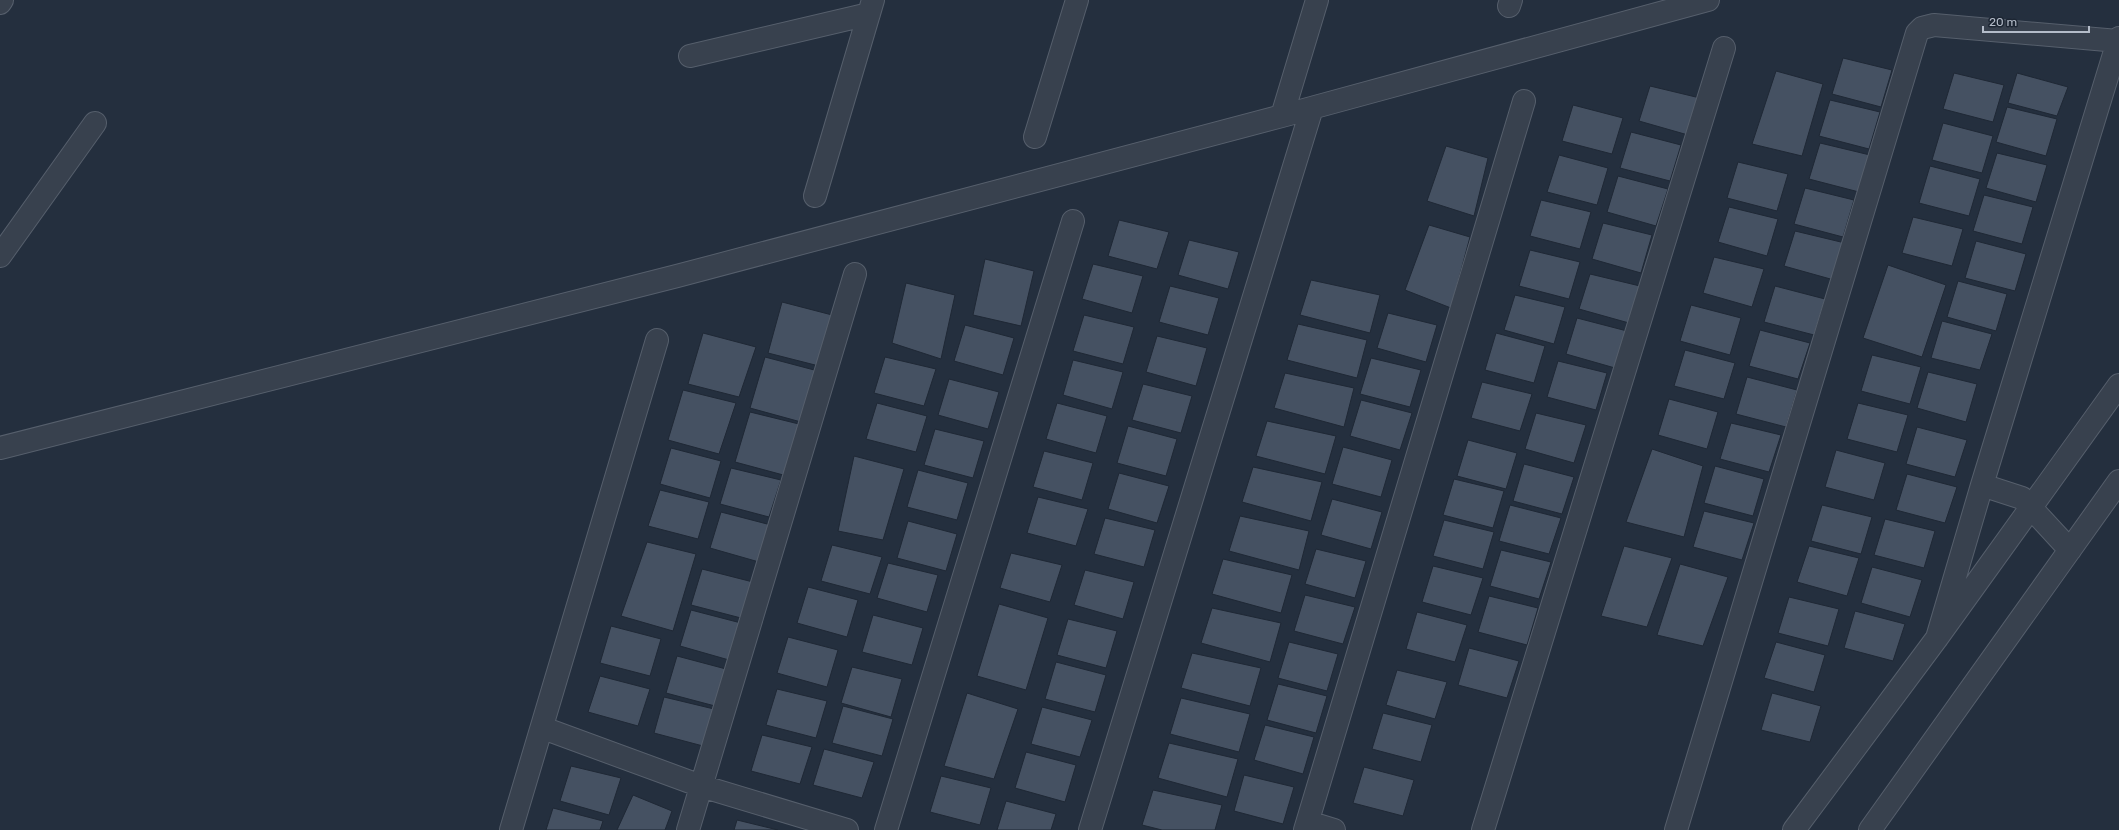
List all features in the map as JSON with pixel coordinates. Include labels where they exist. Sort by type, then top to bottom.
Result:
[{"type":"street","points":[[1035,138],[1077,0]]},
{"type":"street","points":[[1282,116],[1317,0]]},
{"type":"street","points":[[0,448],[677,276],[1312,108],[1708,0]]},
{"type":"street","points":[[690,56],[871,7]]},
{"type":"street","points":[[815,196],[871,7]]},
{"type":"street","points":[[1676,830],[1917,33],[1922,28],[1934,25],[2119,40],[1982,485],[1937,638]]},
{"type":"street","points":[[1483,830],[1724,48]]},
{"type":"street","points":[[1334,830],[1307,826],[1524,101]]},
{"type":"street","points":[[1090,830],[1312,108]]},
{"type":"street","points":[[0,256],[95,123]]},
{"type":"street","points":[[886,830],[1073,221]]},
{"type":"street","points":[[688,830],[855,274]]},
{"type":"street","points":[[511,830],[543,728],[657,340]]},
{"type":"street","points":[[1794,830],[1937,638],[2119,385]]},
{"type":"street","points":[[1870,830],[2119,481]]},
{"type":"street","points":[[1982,485],[2022,498],[2070,550]]},
{"type":"street","points":[[543,728],[701,786],[847,830]]},
{"type":"building","points":[[1843,58],[1892,70],[1881,107],[1832,94]]},
{"type":"building","points":[[1776,71],[1823,84],[1802,156],[1752,144]]},
{"type":"building","points":[[1954,73],[2004,85],[1993,122],[1943,109]]},
{"type":"building","points":[[2017,73],[2068,87],[2057,116],[2008,103]]},
{"type":"building","points":[[1650,86],[1700,98],[1688,135],[1639,121]]},
{"type":"building","points":[[1830,100],[1880,112],[1869,149],[1819,136]]},
{"type":"building","points":[[1573,105],[1623,118],[1612,154],[1562,141]]},
{"type":"building","points":[[2007,107],[2057,119],[2046,156],[1996,142]]},
{"type":"building","points":[[1943,123],[1993,136],[1982,173],[1932,160]]},
{"type":"building","points":[[1631,132],[1681,145],[1670,181],[1620,168]]},
{"type":"building","points":[[1820,143],[1870,155],[1859,192],[1809,179]]},
{"type":"building","points":[[1446,146],[1488,158],[1474,216],[1427,201]]},
{"type":"building","points":[[1997,153],[2047,165],[2036,202],[1986,188]]},
{"type":"building","points":[[1559,155],[1608,168],[1597,205],[1547,192]]},
{"type":"building","points":[[1738,162],[1788,174],[1777,211],[1727,198]]},
{"type":"building","points":[[1930,166],[1980,179],[1969,216],[1919,203]]},
{"type":"building","points":[[1618,176],[1668,189],[1656,226],[1607,212]]},
{"type":"building","points":[[1805,188],[1854,200],[1843,237],[1794,224]]},
{"type":"building","points":[[1984,195],[2033,207],[2022,244],[1973,231]]},
{"type":"building","points":[[1541,200],[1591,212],[1580,249],[1530,236]]},
{"type":"building","points":[[1729,207],[1778,219],[1767,256],[1718,242]]},
{"type":"building","points":[[1913,217],[1963,229],[1952,266],[1902,253]]},
{"type":"building","points":[[1119,220],[1169,232],[1157,269],[1108,256]]},
{"type":"building","points":[[1603,223],[1652,235],[1641,273],[1592,259]]},
{"type":"building","points":[[1429,225],[1470,237],[1451,308],[1405,290]]},
{"type":"building","points":[[1795,231],[1845,243],[1834,280],[1784,266]]},
{"type":"building","points":[[1189,240],[1239,252],[1228,289],[1178,275]]},
{"type":"building","points":[[1976,241],[2026,254],[2015,291],[1965,278]]},
{"type":"building","points":[[1530,250],[1580,262],[1569,299],[1519,286]]},
{"type":"building","points":[[1714,257],[1764,269],[1752,307],[1703,293]]},
{"type":"building","points":[[985,259],[1034,271],[1021,326],[973,315]]},
{"type":"building","points":[[1093,264],[1143,276],[1132,313],[1082,299]]},
{"type":"building","points":[[1888,265],[1946,285],[1922,357],[1863,338]]},
{"type":"building","points":[[1590,274],[1640,286],[1629,323],[1579,309]]},
{"type":"building","points":[[1311,280],[1380,295],[1370,333],[1300,315]]},
{"type":"building","points":[[1958,281],[2007,294],[1996,331],[1947,317]]},
{"type":"building","points":[[906,283],[955,295],[941,359],[892,343]]},
{"type":"building","points":[[1170,286],[1219,298],[1208,335],[1159,322]]},
{"type":"building","points":[[1775,286],[1825,299],[1814,335],[1764,322]]},
{"type":"building","points":[[1515,295],[1565,307],[1554,344],[1504,330]]},
{"type":"building","points":[[782,302],[836,316],[819,366],[768,353]]},
{"type":"building","points":[[1691,305],[1741,318],[1730,355],[1680,341]]},
{"type":"building","points":[[1388,313],[1437,325],[1426,362],[1377,348]]},
{"type":"building","points":[[1084,315],[1134,327],[1123,364],[1073,351]]},
{"type":"building","points":[[1577,318],[1627,331],[1615,368],[1566,354]]},
{"type":"building","points":[[1942,321],[1992,334],[1980,370],[1931,358]]},
{"type":"building","points":[[1298,324],[1367,340],[1357,378],[1287,360]]},
{"type":"building","points":[[965,325],[1014,338],[1003,375],[954,361]]},
{"type":"building","points":[[1760,330],[1810,343],[1798,379],[1749,366]]},
{"type":"building","points":[[703,333],[756,347],[739,397],[688,384]]},
{"type":"building","points":[[1496,333],[1545,346],[1534,383],[1485,370]]},
{"type":"building","points":[[1157,336],[1207,348],[1196,386],[1146,372]]},
{"type":"building","points":[[1685,350],[1735,363],[1724,399],[1674,386]]},
{"type":"building","points":[[1872,355],[1921,367],[1910,404],[1861,391]]},
{"type":"building","points":[[765,357],[818,371],[801,422],[750,408]]},
{"type":"building","points":[[885,357],[936,369],[924,406],[874,393]]},
{"type":"building","points":[[1371,358],[1421,370],[1410,407],[1360,394]]},
{"type":"building","points":[[1073,360],[1123,372],[1112,409],[1063,395]]},
{"type":"building","points":[[1558,361],[1607,373],[1596,410],[1547,397]]},
{"type":"building","points":[[1928,372],[1977,384],[1966,422],[1917,408]]},
{"type":"building","points":[[1285,373],[1354,388],[1344,427],[1274,408]]},
{"type":"building","points":[[1747,377],[1797,390],[1786,427],[1736,414]]},
{"type":"building","points":[[949,379],[999,392],[988,429],[938,415]]},
{"type":"building","points":[[1482,382],[1532,394],[1520,431],[1471,418]]},
{"type":"building","points":[[1143,384],[1192,396],[1181,433],[1132,420]]},
{"type":"building","points":[[683,390],[736,403],[719,454],[668,440]]},
{"type":"building","points":[[1669,399],[1718,412],[1707,449],[1658,435]]},
{"type":"building","points":[[1361,400],[1412,413],[1400,450],[1350,436]]},
{"type":"building","points":[[877,403],[927,416],[916,452],[866,439]]},
{"type":"building","points":[[1057,403],[1107,416],[1096,453],[1046,439]]},
{"type":"building","points":[[1858,403],[1908,415],[1897,452],[1847,439]]},
{"type":"building","points":[[750,412],[803,425],[787,476],[735,462]]},
{"type":"building","points":[[1536,413],[1586,425],[1574,463],[1525,449]]},
{"type":"building","points":[[1267,421],[1336,436],[1325,474],[1256,456]]},
{"type":"building","points":[[1731,423],[1781,435],[1769,472],[1720,459]]},
{"type":"building","points":[[1128,426],[1177,439],[1166,476],[1117,463]]},
{"type":"building","points":[[1917,427],[1967,440],[1955,477],[1906,464]]},
{"type":"building","points":[[935,429],[984,441],[973,478],[924,465]]},
{"type":"building","points":[[1468,440],[1517,453],[1506,489],[1457,476]]},
{"type":"building","points":[[1343,447],[1392,460],[1381,497],[1332,484]]},
{"type":"building","points":[[671,448],[721,461],[710,498],[660,484]]},
{"type":"building","points":[[1652,449],[1703,466],[1684,537],[1626,522]]},
{"type":"building","points":[[1836,450],[1885,463],[1874,500],[1825,487]]},
{"type":"building","points":[[1044,451],[1093,463],[1082,500],[1033,487]]},
{"type":"building","points":[[854,456],[904,469],[883,540],[838,531]]},
{"type":"building","points":[[1524,464],[1574,477],[1562,514],[1513,501]]},
{"type":"building","points":[[1715,466],[1764,479],[1753,516],[1704,503]]},
{"type":"building","points":[[1253,467],[1322,482],[1311,521],[1242,502]]},
{"type":"building","points":[[731,468],[781,480],[769,517],[720,504]]},
{"type":"building","points":[[918,470],[968,483],[957,520],[907,507]]},
{"type":"building","points":[[1119,473],[1169,486],[1157,523],[1108,509]]},
{"type":"building","points":[[1907,474],[1957,487],[1945,523],[1896,510]]},
{"type":"building","points":[[1454,479],[1504,491],[1493,528],[1443,515]]},
{"type":"building","points":[[660,490],[709,502],[698,539],[648,526]]},
{"type":"building","points":[[1038,497],[1088,509],[1076,546],[1027,533]]},
{"type":"building","points":[[1332,499],[1382,512],[1371,549],[1321,535]]},
{"type":"building","points":[[1510,505],[1561,518],[1549,554],[1499,541]]},
{"type":"building","points":[[1822,505],[1872,517],[1861,554],[1811,541]]},
{"type":"building","points":[[1704,511],[1754,523],[1742,560],[1693,547]]},
{"type":"building","points":[[721,512],[771,525],[759,562],[710,548]]},
{"type":"building","points":[[1240,516],[1309,531],[1299,570],[1229,551]]},
{"type":"building","points":[[1105,518],[1155,530],[1144,567],[1094,554]]},
{"type":"building","points":[[1885,519],[1935,531],[1924,568],[1874,555]]},
{"type":"building","points":[[1444,520],[1494,532],[1483,569],[1433,556]]},
{"type":"building","points":[[908,521],[957,534],[946,571],[897,558]]},
{"type":"building","points":[[647,542],[696,554],[673,631],[621,616]]},
{"type":"building","points":[[832,545],[882,557],[870,594],[821,581]]},
{"type":"building","points":[[1624,546],[1672,558],[1647,627],[1601,616]]},
{"type":"building","points":[[1809,546],[1859,558],[1847,596],[1797,582]]},
{"type":"building","points":[[1316,549],[1366,561],[1355,598],[1305,584]]},
{"type":"building","points":[[1501,550],[1551,562],[1539,599],[1490,586]]},
{"type":"building","points":[[1011,553],[1062,565],[1050,602],[1000,588]]},
{"type":"building","points":[[1223,559],[1292,575],[1281,613],[1212,594]]},
{"type":"building","points":[[888,563],[938,575],[927,612],[877,598]]},
{"type":"building","points":[[1680,564],[1728,577],[1703,646],[1657,635]]},
{"type":"building","points":[[1433,566],[1483,578],[1471,615],[1422,602]]},
{"type":"building","points":[[1872,567],[1922,580],[1910,617],[1861,603]]},
{"type":"building","points":[[702,569],[753,582],[741,618],[691,605]]},
{"type":"building","points":[[1085,570],[1134,582],[1123,619],[1074,605]]},
{"type":"building","points":[[808,587],[858,600],[847,637],[797,623]]},
{"type":"building","points":[[1305,595],[1355,607],[1343,644],[1294,631]]},
{"type":"building","points":[[1489,596],[1538,608],[1527,645],[1478,632]]},
{"type":"building","points":[[1789,597],[1839,609],[1828,646],[1778,633]]},
{"type":"building","points":[[999,604],[1048,618],[1026,690],[977,676]]},
{"type":"building","points":[[1212,608],[1281,623],[1270,662],[1201,643]]},
{"type":"building","points":[[691,610],[741,623],[729,660],[680,646]]},
{"type":"building","points":[[1855,611],[1905,624],[1893,661],[1844,648]]},
{"type":"building","points":[[1417,612],[1467,625],[1455,662],[1406,649]]},
{"type":"building","points":[[873,615],[923,628],[912,665],[862,652]]},
{"type":"building","points":[[1068,619],[1117,631],[1106,668],[1057,655]]},
{"type":"building","points":[[611,626],[661,639],[650,676],[600,663]]},
{"type":"building","points":[[788,637],[838,650],[827,687],[777,673]]},
{"type":"building","points":[[1289,642],[1338,654],[1327,691],[1278,678]]},
{"type":"building","points":[[1776,642],[1825,655],[1814,692],[1764,678]]},
{"type":"building","points":[[1469,648],[1519,661],[1507,698],[1458,685]]},
{"type":"building","points":[[1192,653],[1261,668],[1250,706],[1181,688]]},
{"type":"building","points":[[677,656],[726,669],[715,706],[666,693]]},
{"type":"building","points":[[1056,662],[1106,675],[1095,712],[1045,699]]},
{"type":"building","points":[[852,667],[902,679],[891,717],[841,703]]},
{"type":"building","points":[[1397,670],[1447,682],[1435,719],[1386,705]]},
{"type":"building","points":[[600,676],[650,689],[638,726],[588,712]]},
{"type":"building","points":[[1278,684],[1327,696],[1316,733],[1267,720]]},
{"type":"building","points":[[777,689],[827,701],[816,738],[766,725]]},
{"type":"building","points":[[967,693],[1018,709],[994,779],[944,766]]},
{"type":"building","points":[[1772,693],[1821,706],[1810,742],[1761,730]]},
{"type":"building","points":[[664,697],[714,709],[703,746],[654,733]]},
{"type":"building","points":[[1181,698],[1250,714],[1239,752],[1170,734]]},
{"type":"building","points":[[843,706],[893,719],[882,756],[832,743]]},
{"type":"building","points":[[1042,707],[1092,720],[1080,757],[1031,744]]},
{"type":"building","points":[[1383,713],[1432,725],[1421,762],[1372,749]]},
{"type":"building","points":[[1265,725],[1314,737],[1303,774],[1254,760]]},
{"type":"building","points":[[762,735],[812,747],[800,784],[751,771]]},
{"type":"building","points":[[1169,743],[1238,759],[1227,797],[1158,778]]},
{"type":"building","points":[[824,749],[874,762],[862,798],[813,785]]},
{"type":"building","points":[[1026,752],[1076,765],[1065,802],[1015,788]]},
{"type":"building","points":[[571,766],[621,778],[609,815],[560,801]]},
{"type":"building","points":[[1364,767],[1414,780],[1403,816],[1353,803]]},
{"type":"building","points":[[1244,775],[1294,787],[1283,824],[1234,811]]},
{"type":"building","points":[[941,776],[991,788],[980,825],[930,812]]},
{"type":"building","points":[[1153,790],[1222,805],[1215,830],[1162,830],[1142,825]]},
{"type":"building","points":[[633,795],[672,811],[665,830],[617,830]]},
{"type":"building","points":[[1006,801],[1056,814],[1051,830],[997,830]]},
{"type":"building","points":[[553,808],[603,821],[600,830],[546,830]]},
{"type":"building","points":[[737,820],[778,830],[734,830]]}]
